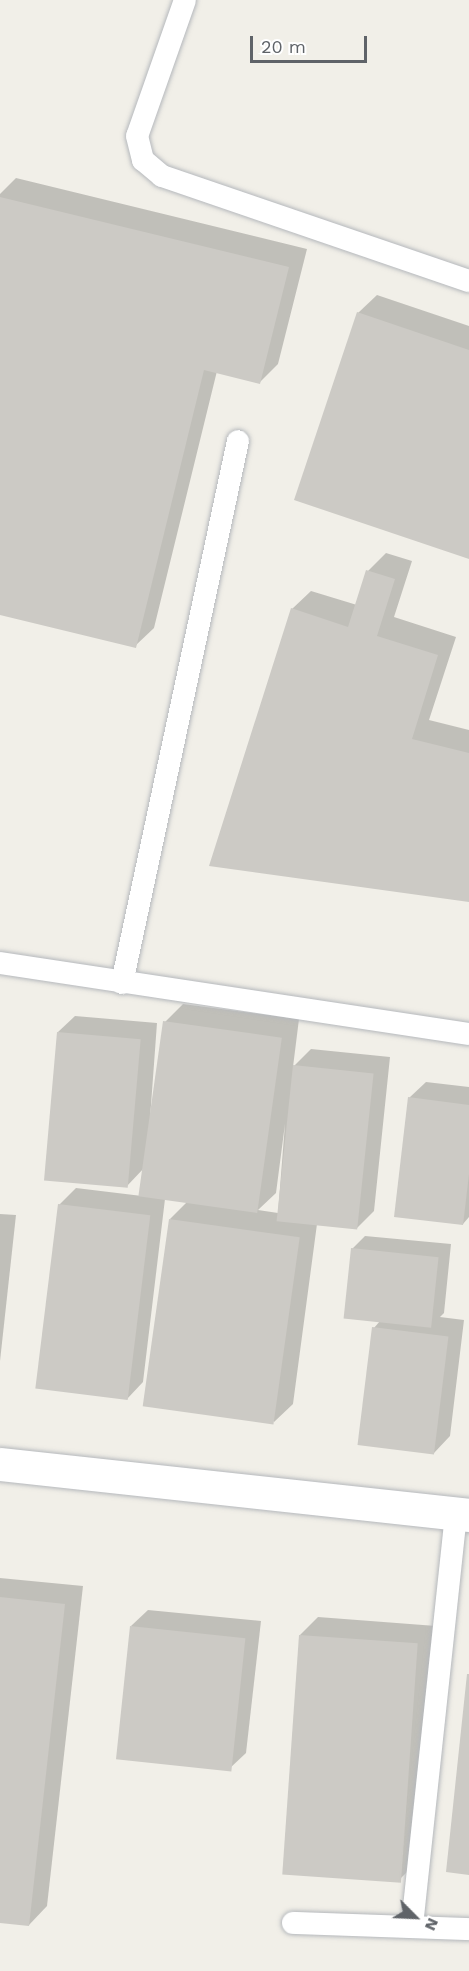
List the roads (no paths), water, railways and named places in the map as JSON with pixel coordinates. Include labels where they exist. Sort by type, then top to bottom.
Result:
[{"type":"street","points":[[0,1464],[463,1514]]},
{"type":"lane","points":[[185,0],[137,136],[143,160],[162,176],[469,281]]},
{"type":"lane","points":[[122,983],[238,441]]},
{"type":"lane","points":[[0,963],[469,1034]]},
{"type":"lane","points":[[412,1926],[463,1514]]},
{"type":"lane","points":[[292,1923],[469,1929]]}]
